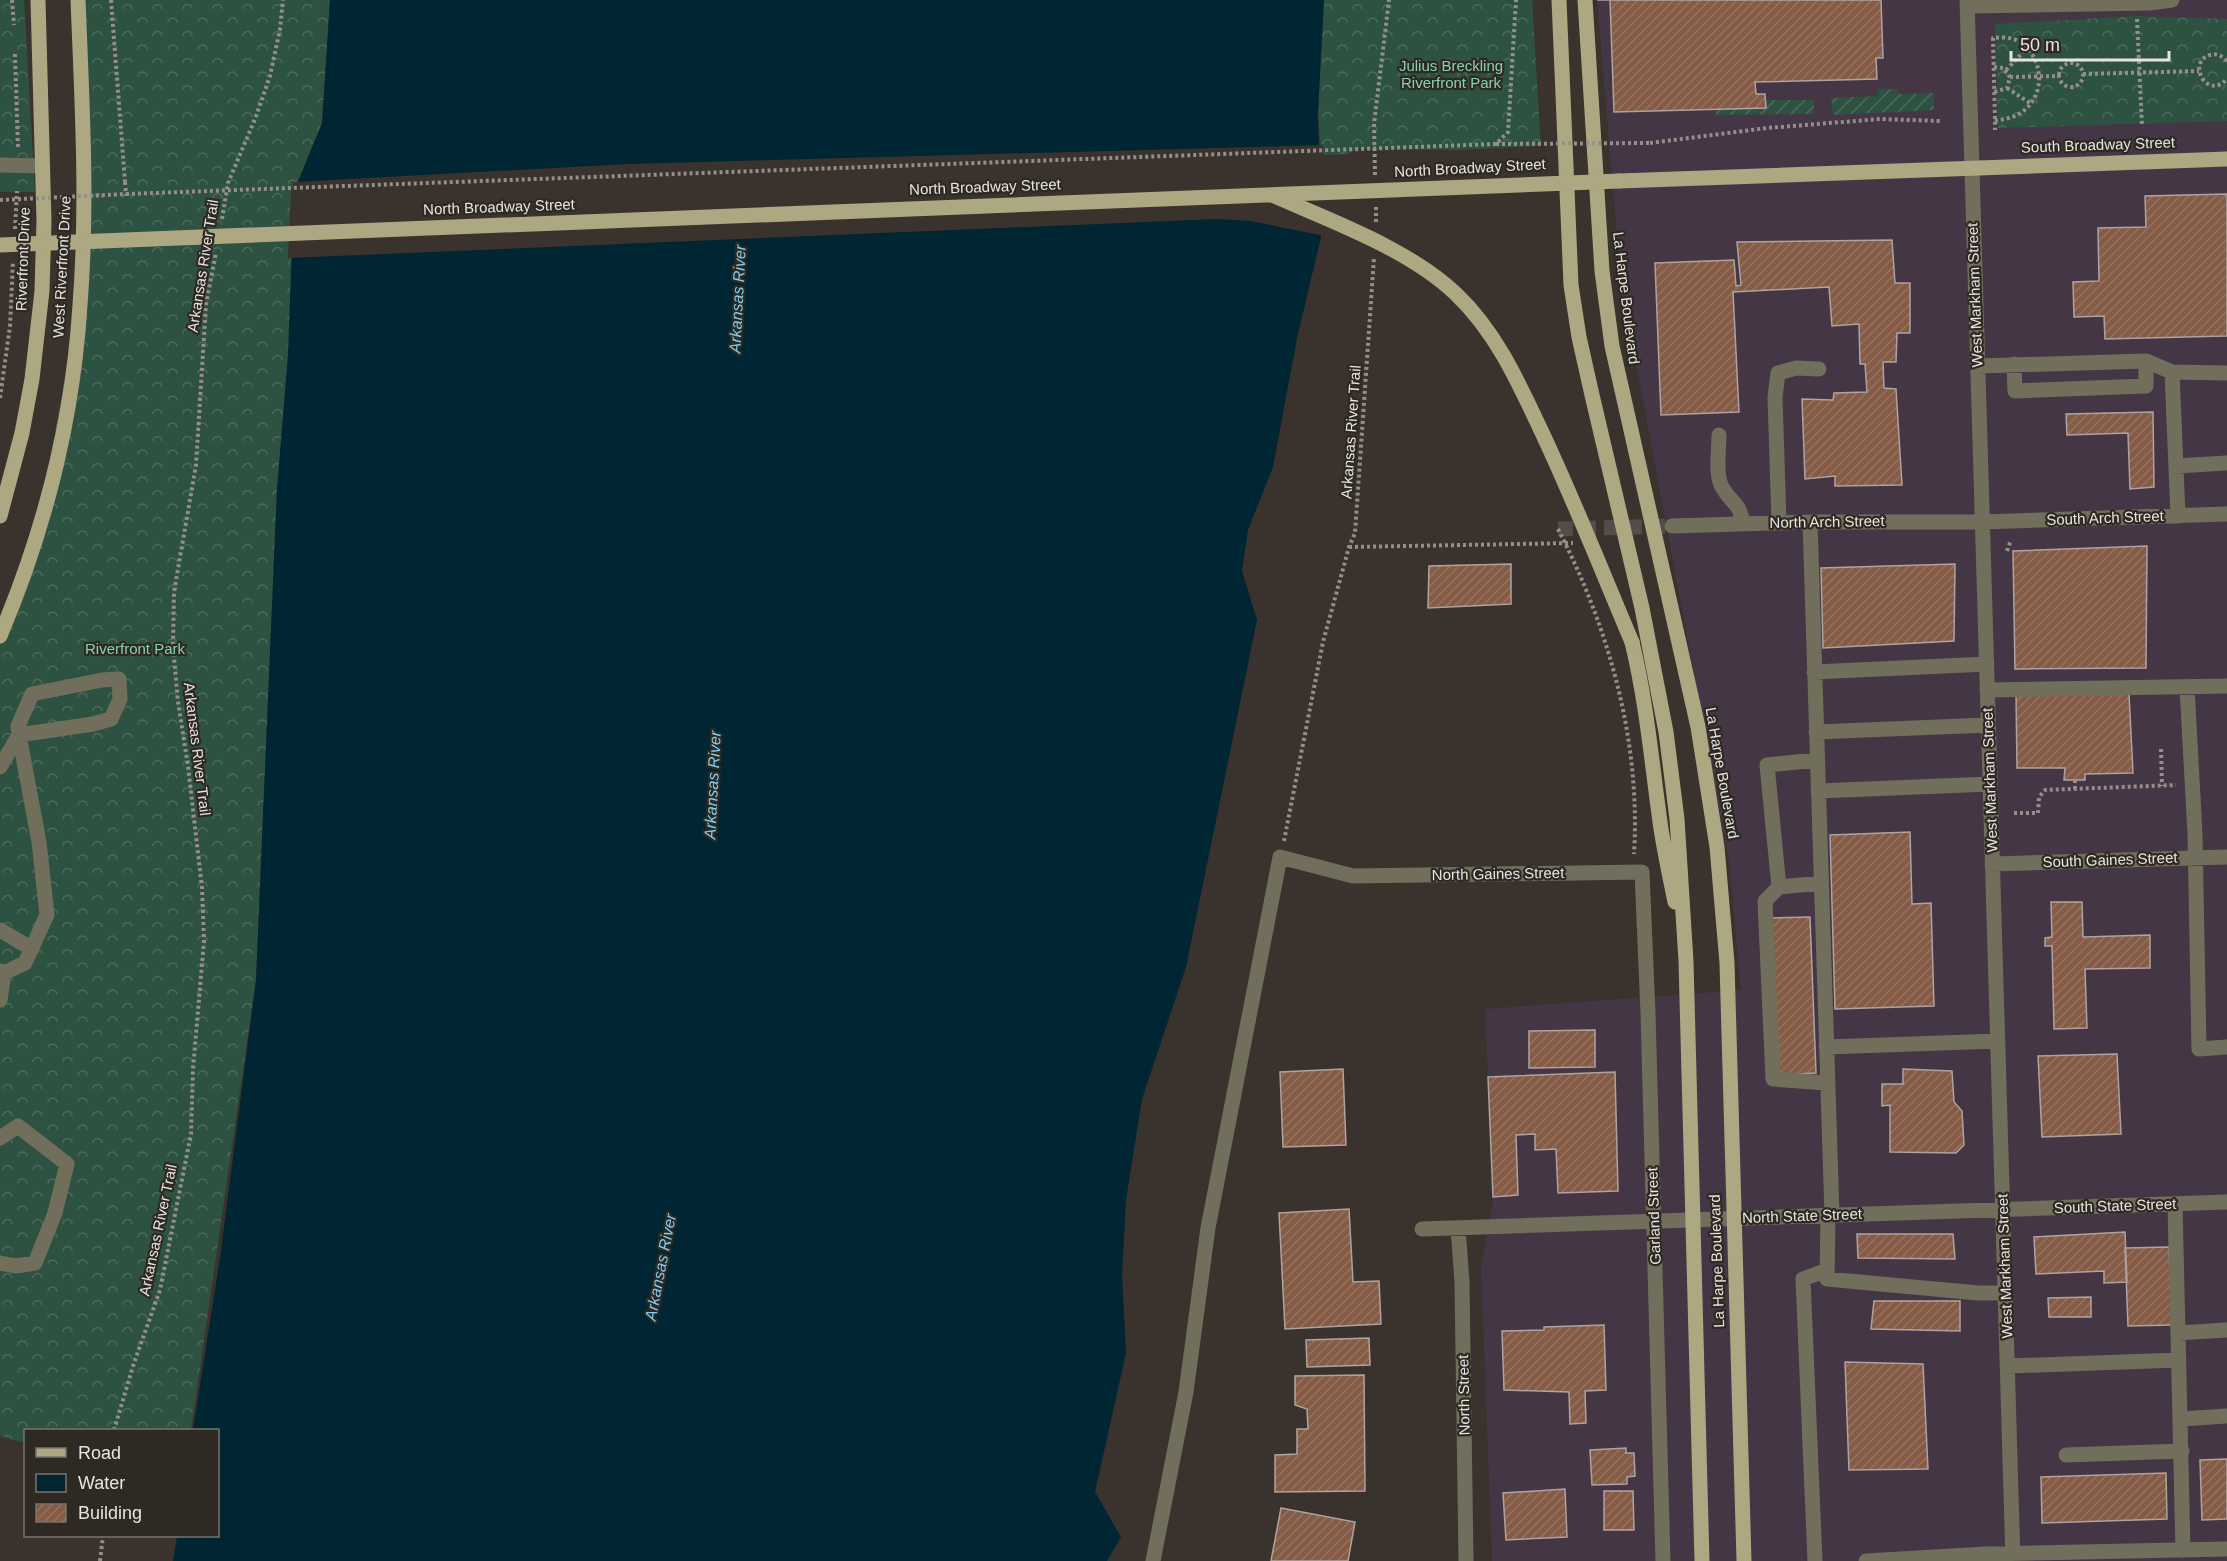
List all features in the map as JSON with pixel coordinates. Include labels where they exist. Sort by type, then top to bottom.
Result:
[{"type":"main road","name":"Riverfront Drive","points":[[0,516],[22,433],[37,343],[44,221],[38,0]]},
{"type":"main road","name":"West Riverfront Drive","points":[[0,636],[38,531],[69,400],[80,306],[84,219],[84,133],[78,0]]},
{"type":"main road","name":"La Harpe Boulevard","points":[[1559,0],[1571,285],[1580,337],[1642,608],[1666,732],[1677,819],[1686,961],[1695,1221],[1702,1561]]},
{"type":"main road","name":"La Harpe Boulevard","points":[[1585,0],[1602,271],[1612,346],[1621,396],[1698,727],[1717,847],[1727,963],[1744,1561]]},
{"type":"main road","name":"South Broadway Street","points":[[1971,168],[2227,159]]},
{"type":"main road","name":"North Broadway Street","points":[[0,245],[1971,168]]},
{"type":"main road","points":[[1269,194],[1357,233],[1415,263],[1456,293],[1487,328],[1513,371],[1558,466],[1632,642],[1686,961]]},
{"type":"street","points":[[1967,3],[2150,3],[2172,0]]},
{"type":"street","name":"West Markham Street","points":[[1967,3],[2013,1557]]},
{"type":"street","points":[[0,165],[42,166]]},
{"type":"street","points":[[1978,366],[2146,361],[2172,372],[2227,373]]},
{"type":"street","points":[[2014,364],[2015,391],[2146,386],[2146,361]]},
{"type":"street","points":[[1779,522],[1775,397],[1778,373],[1796,368],[1819,369]]},
{"type":"street","points":[[2172,372],[2178,516]]},
{"type":"street","points":[[1719,435],[1719,478],[1722,487],[1740,509],[1743,524]]},
{"type":"street","points":[[2176,466],[2227,463]]},
{"type":"street","name":"South Arch Street","points":[[1982,522],[2227,514]]},
{"type":"street","name":"North Arch Street","points":[[1672,526],[1779,522],[1982,522]]},
{"type":"street","points":[[1810,522],[1830,1215],[1827,1279],[1978,1293],[2005,1293]]},
{"type":"street","points":[[1814,672],[1987,664]]},
{"type":"street","points":[[0,1000],[2,972],[25,963],[47,915],[39,842],[19,735],[18,726],[32,694],[102,680],[119,679],[120,699],[111,719],[93,724],[19,735]]},
{"type":"street","points":[[1987,690],[2227,686]]},
{"type":"street","points":[[2187,687],[2195,858],[2199,1049],[2227,1047]]},
{"type":"street","points":[[1816,732],[1988,724]]},
{"type":"street","points":[[0,767],[19,735]]},
{"type":"street","points":[[1779,888],[1767,765],[1817,760]]},
{"type":"street","points":[[1818,791],[1990,784]]},
{"type":"street","points":[[1153,1561],[1186,1392],[1208,1228],[1280,857]]},
{"type":"street","name":"North Gaines Street","points":[[1280,857],[1353,876],[1637,872]]},
{"type":"street","name":"South Gaines Street","points":[[1992,864],[2227,857]]},
{"type":"street","name":"Garland Street","points":[[1637,872],[1654,1222],[1663,1561]]},
{"type":"street","points":[[1821,883],[1779,888],[1765,901],[1773,1079],[1827,1083]]},
{"type":"street","points":[[0,930],[32,949]]},
{"type":"street","points":[[1826,1047],[1998,1041]]},
{"type":"street","points":[[0,1138],[18,1126],[67,1164],[55,1213],[35,1263],[16,1266],[0,1263]]},
{"type":"street","name":"South State Street","points":[[2003,1209],[2227,1202]]},
{"type":"street","points":[[2175,1204],[2184,1551]]},
{"type":"street","name":"North State Street","points":[[1422,1229],[2003,1209]]},
{"type":"street","name":"North Street","points":[[1458,1228],[1462,1282],[1466,1561]]},
{"type":"street","points":[[1815,1561],[1803,1279],[1827,1270]]},
{"type":"street","points":[[2178,1334],[2227,1330]]},
{"type":"street","points":[[2008,1366],[2179,1360]]},
{"type":"street","points":[[2181,1419],[2227,1416]]},
{"type":"street","points":[[2066,1455],[2182,1451]]},
{"type":"street","points":[[1866,1561],[2227,1549]]},
{"type":"path","points":[[12,0],[14,25]]},
{"type":"path","points":[[111,0],[126,194]]},
{"type":"path","name":"Arkansas River Trail","points":[[220,229],[228,183],[270,76],[280,29],[283,0]]},
{"type":"path","points":[[1375,180],[1374,124],[1389,0]]},
{"type":"path","points":[[1496,144],[1508,132],[1516,0]]},
{"type":"path","points":[[2137,16],[2142,126]]},
{"type":"path","points":[[1995,121],[2020,114],[2030,103],[2037,89],[2040,76],[2037,64],[2027,48],[2015,39],[1993,38],[1995,130]]},
{"type":"path","points":[[2006,70],[2027,48]]},
{"type":"path","points":[[15,54],[18,153]]},
{"type":"path","points":[[2227,61],[2221,55],[2210,55],[2202,61],[2199,71],[2203,80],[2211,85],[2221,84],[2227,79]]},
{"type":"path","points":[[2071,63],[2079,66],[2083,74],[2079,84],[2072,87],[2065,86],[2059,76],[2061,69],[2071,63]]},
{"type":"path","points":[[1994,67],[2006,70],[2010,77],[2007,88]]},
{"type":"path","points":[[2083,74],[2199,71]]},
{"type":"path","points":[[2010,77],[2059,76]]},
{"type":"path","points":[[1994,92],[2007,88]]},
{"type":"path","points":[[2007,88],[2030,103]]},
{"type":"path","points":[[0,200],[1496,144],[1650,143],[1767,128],[1880,119],[1940,121]]},
{"type":"path","points":[[15,236],[17,191]]},
{"type":"path","points":[[1376,202],[1376,225]]},
{"type":"path","name":"Arkansas River Trail","points":[[1280,857],[1323,642],[1349,547],[1355,533],[1362,462],[1374,248]]},
{"type":"path","name":"Arkansas River Trail","points":[[115,1429],[134,1363],[160,1290],[190,1134],[204,940],[202,888],[174,658],[174,592],[196,465],[206,304],[216,250]]},
{"type":"path","points":[[0,398],[10,326],[14,258]]},
{"type":"path","points":[[1558,529],[1595,612],[1611,660],[1623,711],[1636,817],[1637,872]]},
{"type":"path","points":[[2007,551],[2011,540]]},
{"type":"path","points":[[1349,547],[1576,543]]},
{"type":"path","points":[[2161,749],[2162,786]]},
{"type":"path","points":[[2074,780],[2075,789]]},
{"type":"path","points":[[2014,813],[2038,813],[2039,797],[2045,790],[2183,785]]},
{"type":"path","points":[[100,1561],[103,1537]]},
{"type":"shaded area","points":[[1597,0],[2227,0],[2227,1561],[1492,1561],[1481,1268],[1493,1201],[1485,1009],[1741,990],[1729,862],[1621,283]]},
{"type":"green space","points":[[0,0],[24,0],[35,192],[0,192]]},
{"type":"green space","name":"Riverfront Park","points":[[77,0],[330,0],[322,123],[294,192],[288,386],[277,489],[256,980],[191,1429],[24,1429],[24,1443],[0,1436],[0,618],[37,531],[81,290]]},
{"type":"green space","name":"Julius Breckling Riverfront Park","points":[[1324,0],[1532,0],[1541,146],[1454,150],[1356,149],[1348,154],[1321,155],[1318,112]]},
{"type":"green space","points":[[2137,16],[2227,19],[2227,121],[1998,128],[1995,24]]},
{"type":"green space","points":[[1877,89],[1898,89],[1898,94],[1934,93],[1934,110],[1833,115],[1831,98],[1877,96]]},
{"type":"green space","points":[[1765,100],[1814,100],[1814,114],[1716,115],[1716,109],[1766,107]]},
{"type":"water","name":"Arkansas River","points":[[330,0],[1324,0],[1318,112],[1321,237],[1297,338],[1273,467],[1248,530],[1242,571],[1257,620],[1186,967],[1142,1099],[1126,1200],[1122,1275],[1126,1353],[1095,1492],[1121,1537],[1107,1561],[173,1561],[177,1537],[219,1537],[219,1429],[193,1429],[220,1258],[256,980],[277,489],[288,354],[294,191],[322,123]]},
{"type":"pier","points":[[1323,145],[1324,236],[1251,221],[1216,219],[288,258],[291,191],[294,182],[628,164]]},
{"type":"building","points":[[1610,0],[1881,0],[1883,58],[1876,58],[1877,79],[1755,82],[1756,94],[1765,94],[1766,108],[1614,112]]},
{"type":"building","points":[[2227,194],[2227,336],[2105,339],[2104,316],[2074,317],[2073,282],[2099,281],[2098,228],[2146,227],[2145,196]]},
{"type":"building","points":[[1892,240],[1895,283],[1910,283],[1910,333],[1897,333],[1896,362],[1883,362],[1884,388],[1896,389],[1902,485],[1835,486],[1835,476],[1805,479],[1802,399],[1833,400],[1834,393],[1867,392],[1865,364],[1860,364],[1859,324],[1832,326],[1829,287],[1733,292],[1739,412],[1661,415],[1655,263],[1734,260],[1736,286],[1741,285],[1737,242]]},
{"type":"building","points":[[2153,412],[2154,487],[2130,489],[2128,433],[2067,435],[2066,414]]},
{"type":"building","points":[[2147,546],[2146,668],[2015,669],[2013,551]]},
{"type":"building","points":[[1511,564],[1511,604],[1428,608],[1429,566]]},
{"type":"building","points":[[1955,564],[1954,641],[1823,648],[1821,568]]},
{"type":"building","points":[[2016,694],[2129,694],[2133,773],[2085,774],[2085,780],[2064,780],[2065,768],[2017,768]]},
{"type":"building","points":[[1910,832],[1912,904],[1931,903],[1934,1006],[1835,1009],[1830,835]]},
{"type":"building","points":[[2051,902],[2082,902],[2083,937],[2150,935],[2150,968],[2085,969],[2087,1028],[2054,1029],[2052,946],[2045,946],[2045,938],[2052,937]]},
{"type":"building","points":[[1810,917],[1816,1073],[1778,1075],[1772,918]]},
{"type":"building","points":[[1595,1030],[1595,1067],[1529,1068],[1529,1031]]},
{"type":"building","points":[[2117,1054],[2121,1134],[2042,1137],[2038,1056]]},
{"type":"building","points":[[1343,1069],[1346,1145],[1283,1147],[1280,1072]]},
{"type":"building","points":[[1903,1069],[1952,1071],[1954,1102],[1962,1111],[1964,1145],[1956,1153],[1890,1152],[1890,1105],[1882,1106],[1882,1084],[1903,1084]]},
{"type":"building","points":[[1615,1072],[1618,1191],[1558,1193],[1556,1149],[1535,1150],[1535,1134],[1516,1135],[1518,1195],[1493,1197],[1488,1077]]},
{"type":"building","points":[[1349,1209],[1353,1282],[1379,1281],[1381,1324],[1285,1329],[1279,1213]]},
{"type":"building","points":[[2125,1232],[2127,1282],[2104,1283],[2104,1271],[2036,1274],[2034,1237]]},
{"type":"building","points":[[1857,1234],[1953,1234],[1955,1259],[1858,1258]]},
{"type":"building","points":[[2169,1247],[2172,1325],[2128,1326],[2125,1248]]},
{"type":"building","points":[[2091,1297],[2091,1317],[2049,1317],[2048,1298]]},
{"type":"building","points":[[1874,1301],[1960,1301],[1960,1331],[1871,1329]]},
{"type":"building","points":[[1604,1325],[1606,1390],[1585,1391],[1586,1423],[1570,1424],[1569,1392],[1504,1390],[1502,1331]]},
{"type":"building","points":[[1369,1338],[1370,1365],[1307,1367],[1306,1340]]},
{"type":"building","points":[[1845,1362],[1923,1364],[1928,1469],[1849,1470]]},
{"type":"building","points":[[1364,1375],[1365,1491],[1275,1492],[1275,1455],[1297,1454],[1297,1429],[1308,1429],[1307,1409],[1295,1405],[1295,1376]]},
{"type":"building","points":[[1626,1448],[1626,1453],[1634,1453],[1635,1476],[1627,1477],[1627,1484],[1592,1485],[1590,1450]]},
{"type":"building","points":[[2227,1459],[2227,1519],[2202,1520],[2200,1460]]},
{"type":"building","points":[[2166,1473],[2167,1519],[2042,1523],[2041,1477]]},
{"type":"building","points":[[1565,1489],[1567,1537],[1506,1540],[1503,1493]]},
{"type":"building","points":[[1604,1491],[1633,1491],[1634,1530],[1604,1530]]},
{"type":"building","points":[[1281,1508],[1355,1522],[1348,1561],[1271,1561]]},
{"type":"tunnel","points":[[1558,529],[1672,526]]}]
